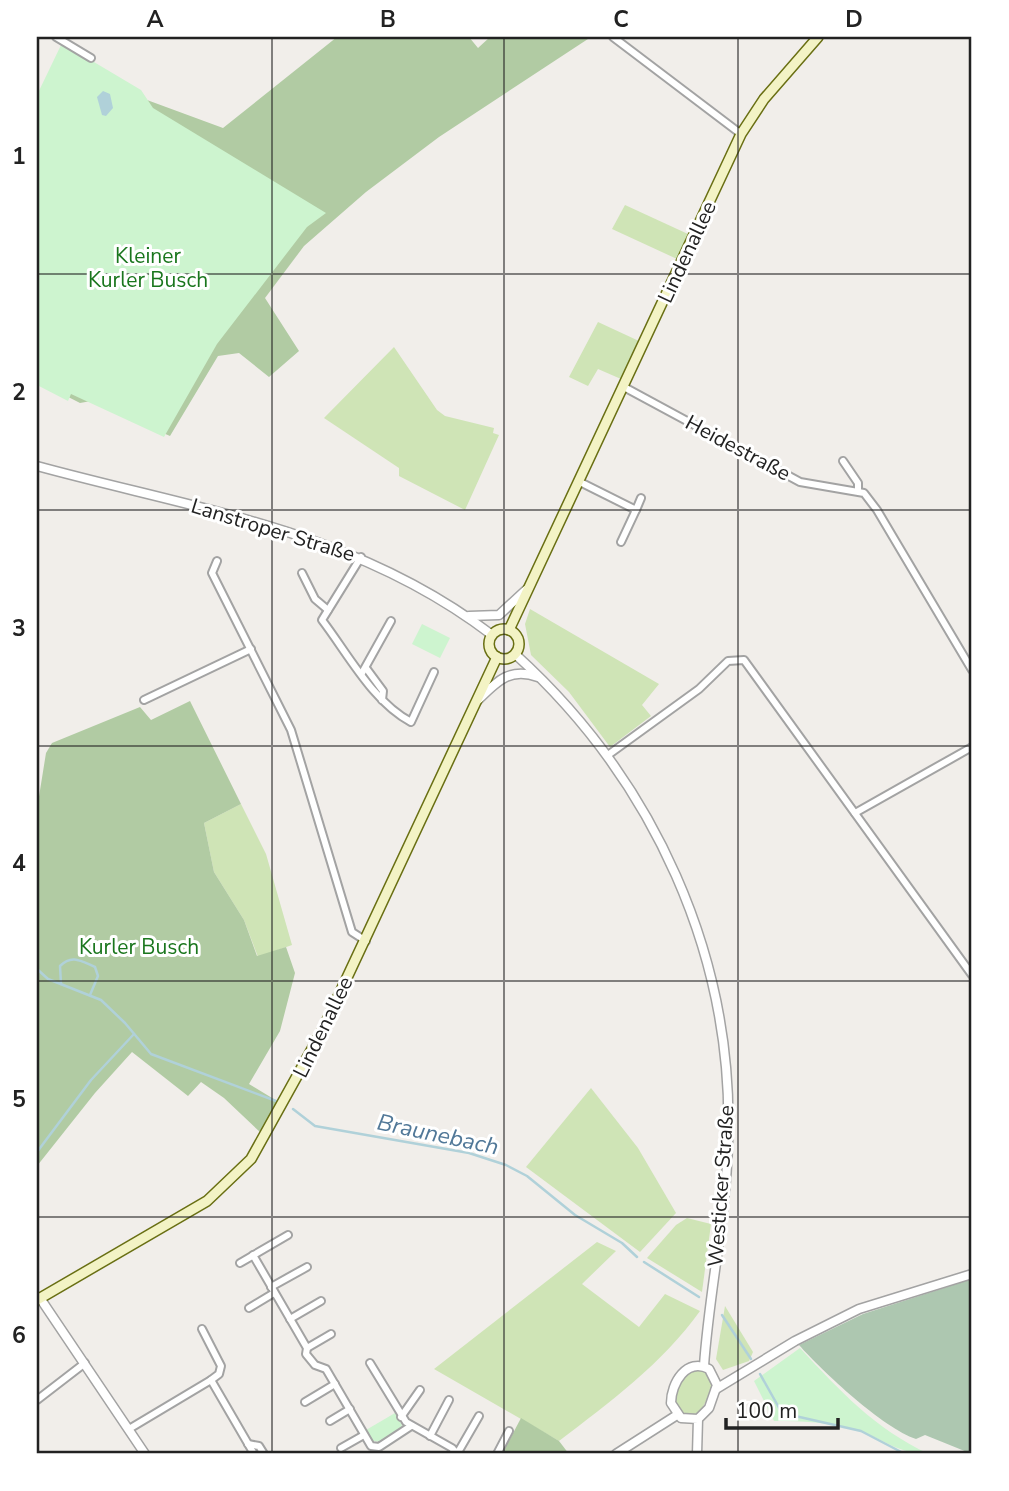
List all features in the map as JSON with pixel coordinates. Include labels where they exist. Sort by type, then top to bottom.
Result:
[{"type":"main road","name":"Lindenallee","points":[[509,630],[741,134],[764,99],[818,37]]},
{"type":"main road","points":[[500,630],[509,630],[518,641],[515,654],[507,659],[497,657],[489,645],[492,635],[500,630]]},
{"type":"main road","name":"Lindenallee","points":[[38,1299],[207,1201],[238,1175],[260,1147],[366,941],[497,657]]},
{"type":"street","points":[[58,37],[91,58]]},
{"type":"street","points":[[613,37],[741,134]]},
{"type":"street","name":"Heidestraße","points":[[624,387],[800,482],[821,488],[858,490]]},
{"type":"street","points":[[843,461],[858,483],[858,490],[877,510],[972,670]]},
{"type":"street","name":"Lanstroper Straße","points":[[37,466],[313,538],[361,557],[416,584],[466,615],[492,635]]},
{"type":"street","points":[[580,482],[636,510]]},
{"type":"street","points":[[621,542],[641,498]]},
{"type":"street","points":[[361,557],[322,620],[364,670],[382,700],[395,714],[411,722],[434,672]]},
{"type":"street","points":[[217,561],[212,573],[291,730],[304,765],[352,932],[366,941]]},
{"type":"street","points":[[302,573],[315,599],[328,610]]},
{"type":"street","name":"Lindenallee","points":[[466,615],[499,615],[527,589]]},
{"type":"street","points":[[364,670],[391,621]]},
{"type":"street","points":[[144,700],[251,649]]},
{"type":"street","name":"Westicker Straße","points":[[515,654],[563,699],[608,755],[648,816],[674,866],[699,934],[721,1024],[728,1145],[704,1366]]},
{"type":"street","points":[[608,755],[699,689],[728,661],[739,658],[749,665],[972,975]]},
{"type":"street","points":[[477,701],[510,674],[525,673],[541,678]]},
{"type":"street","points":[[855,813],[972,747]]},
{"type":"street","points":[[240,1263],[288,1235]]},
{"type":"street","points":[[253,1255],[307,1348],[306,1354],[311,1361],[326,1370],[364,1435],[376,1448],[411,1426]]},
{"type":"street","points":[[249,1308],[307,1267]]},
{"type":"street","points":[[716,1389],[795,1341],[859,1309],[972,1274]]},
{"type":"street","points":[[38,1299],[85,1363],[145,1454]]},
{"type":"street","points":[[290,1319],[321,1301]]},
{"type":"street","points":[[129,1429],[219,1374],[221,1366],[202,1329]]},
{"type":"street","points":[[307,1348],[331,1334]]},
{"type":"street","points":[[37,1400],[85,1363]]},
{"type":"street","points":[[370,1363],[401,1418],[457,1454],[479,1416]]},
{"type":"street","points":[[692,1366],[704,1366],[713,1374],[716,1389],[709,1408],[698,1419],[686,1420],[677,1415],[671,1397],[680,1376],[692,1366]]},
{"type":"street","points":[[211,1380],[254,1454]]},
{"type":"street","points":[[305,1402],[335,1384]]},
{"type":"street","points":[[401,1418],[420,1390]]},
{"type":"street","points":[[430,1436],[449,1400]]},
{"type":"street","points":[[330,1421],[350,1409]]},
{"type":"street","points":[[616,1454],[677,1415]]},
{"type":"street","points":[[697,1454],[698,1419]]},
{"type":"street","points":[[497,1454],[509,1432]]},
{"type":"street","points":[[341,1448],[364,1435]]},
{"type":"street","points":[[248,1444],[259,1446],[264,1454]]},
{"type":"green space","name":"Kleiner Kurler Busch","points":[[337,37],[469,37],[478,48],[490,37],[591,37],[439,137],[366,192],[304,246],[265,298],[299,351],[269,377],[239,353],[218,356],[170,436],[91,401],[80,403],[37,381],[37,132],[147,100],[223,128]]},
{"type":"green space","points":[[62,43],[141,90],[153,108],[326,213],[307,227],[217,344],[164,437],[71,394],[68,401],[37,385],[37,95]]},
{"type":"green space","points":[[625,205],[688,234],[677,259],[612,229]]},
{"type":"green space","points":[[598,322],[639,341],[621,379],[598,369],[588,386],[569,377]]},
{"type":"green space","points":[[394,347],[437,410],[445,416],[494,428],[493,433],[499,435],[465,510],[399,476],[399,468],[324,418]]},
{"type":"green space","points":[[530,609],[659,684],[642,705],[651,716],[610,747],[569,692],[531,655],[525,624]]},
{"type":"green space","points":[[422,624],[450,638],[440,658],[412,644]]},
{"type":"green space","name":"Kurler Busch","points":[[190,701],[241,804],[204,823],[214,872],[244,920],[257,956],[286,947],[295,973],[280,1031],[249,1084],[277,1101],[261,1133],[224,1098],[201,1082],[188,1096],[132,1052],[95,1093],[37,1166],[37,809],[46,753],[52,743],[140,707],[151,720]]},
{"type":"green space","points":[[241,804],[266,854],[292,945],[258,957],[244,920],[214,872],[204,823]]},
{"type":"green space","points":[[591,1088],[638,1148],[676,1213],[640,1252],[526,1167]]},
{"type":"green space","points":[[687,1218],[711,1224],[702,1292],[647,1258],[676,1225]]},
{"type":"green space","points":[[597,1242],[616,1251],[582,1284],[639,1327],[665,1294],[700,1311],[652,1365],[597,1412],[559,1441],[434,1369]]},
{"type":"green space","points":[[972,1279],[972,1454],[925,1435],[916,1439],[902,1433],[871,1412],[838,1384],[799,1345],[863,1314]]},
{"type":"green space","points":[[725,1306],[753,1352],[749,1361],[723,1370],[716,1359]]},
{"type":"green space","points":[[800,1348],[859,1408],[892,1433],[929,1454],[908,1452],[847,1427],[816,1422],[774,1421],[754,1381]]},
{"type":"green space","points":[[696,1369],[706,1372],[712,1387],[699,1411],[684,1416],[675,1405],[676,1394],[684,1379]]},
{"type":"green space","points":[[395,1413],[402,1425],[400,1431],[382,1442],[373,1441],[366,1430]]},
{"type":"green space","points":[[521,1418],[559,1441],[569,1454],[502,1454]]},
{"type":"water","points":[[103,91],[110,94],[113,108],[106,116],[102,115],[97,97]]},
{"type":"waterway","points":[[61,984],[60,966],[73,959],[81,961],[95,967],[98,976],[90,995]]},
{"type":"waterway","name":"Braunebach","points":[[37,969],[48,979],[101,1000],[151,1054],[276,1101]]},
{"type":"waterway","points":[[37,1152],[91,1080],[134,1034]]},
{"type":"waterway","name":"Braunebach","points":[[293,1109],[315,1126],[469,1153],[506,1165],[527,1176],[575,1215],[622,1243],[637,1257]]},
{"type":"waterway","name":"Braunebach","points":[[644,1262],[699,1297]]},
{"type":"waterway","name":"Braunebach","points":[[722,1315],[751,1359]]},
{"type":"waterway","name":"Braunebach","points":[[760,1374],[782,1413],[861,1431],[905,1454]]}]
